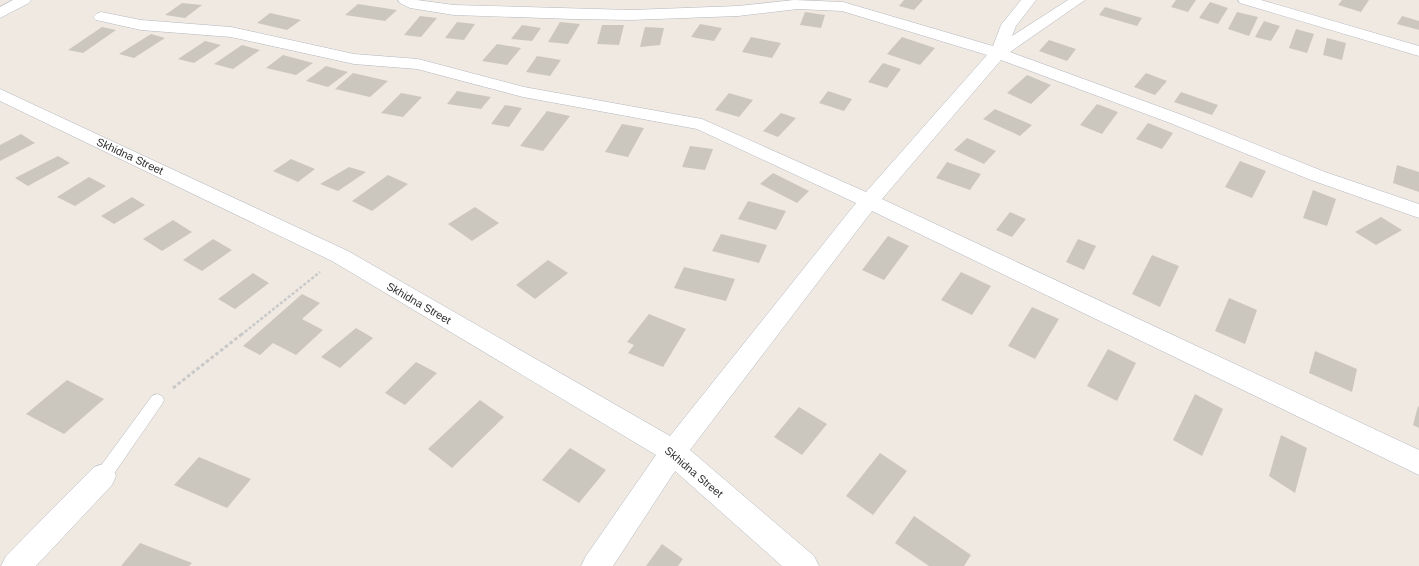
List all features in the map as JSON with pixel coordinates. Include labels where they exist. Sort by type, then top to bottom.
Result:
[{"type":"street","points":[[0,13],[24,0]]},
{"type":"street","points":[[404,0],[415,5],[454,10],[631,15],[738,11],[798,4],[847,4],[998,53],[1176,119],[1318,176],[1419,211]]},
{"type":"street","points":[[626,0],[631,15]]},
{"type":"street","points":[[998,53],[1009,26],[1029,0]]},
{"type":"street","points":[[596,566],[673,452],[869,201],[998,53],[1078,0]]},
{"type":"street","points":[[1245,0],[1419,51]]},
{"type":"street","points":[[100,17],[141,25],[231,32],[354,59],[418,64],[523,92],[702,124],[869,201],[1419,463]]},
{"type":"street","name":"Skhidna Street","points":[[0,94],[340,256],[673,452],[804,566]]},
{"type":"street","points":[[16,566],[103,476]]},
{"type":"lane","points":[[103,476],[157,400]]},
{"type":"path","points":[[157,400],[340,256]]},
{"type":"building","points":[[904,0],[923,0],[914,10],[899,6]]},
{"type":"building","points":[[1176,0],[1196,0],[1188,12],[1171,7]]},
{"type":"building","points":[[1342,0],[1369,0],[1361,12],[1338,5]]},
{"type":"building","points":[[1210,2],[1228,8],[1218,24],[1199,18]]},
{"type":"building","points":[[182,3],[202,5],[185,18],[165,15]]},
{"type":"building","points":[[358,4],[397,10],[385,21],[345,15]]},
{"type":"building","points":[[1105,7],[1142,18],[1137,26],[1099,15]]},
{"type":"building","points":[[805,12],[825,15],[821,28],[800,25]]},
{"type":"building","points":[[1237,12],[1258,17],[1249,36],[1228,29]]},
{"type":"building","points":[[270,13],[301,20],[287,30],[257,23]]},
{"type":"building","points":[[420,16],[437,18],[421,37],[404,35]]},
{"type":"building","points":[[1402,16],[1419,21],[1419,30],[1397,24]]},
{"type":"building","points":[[1264,21],[1280,26],[1271,41],[1255,37]]},
{"type":"building","points":[[457,22],[475,24],[464,40],[445,38]]},
{"type":"building","points":[[560,22],[580,24],[568,44],[548,42]]},
{"type":"building","points":[[700,24],[722,28],[714,41],[691,37]]},
{"type":"building","points":[[522,25],[541,28],[532,41],[511,39]]},
{"type":"building","points":[[602,25],[624,25],[619,45],[597,44]]},
{"type":"building","points":[[102,27],[116,30],[83,53],[68,50]]},
{"type":"building","points":[[645,27],[664,28],[660,45],[640,47]]},
{"type":"building","points":[[1296,29],[1314,34],[1307,53],[1289,48]]},
{"type":"building","points":[[151,34],[165,38],[134,58],[119,54]]},
{"type":"building","points":[[751,37],[781,43],[772,58],[742,52]]},
{"type":"building","points":[[902,37],[935,48],[920,65],[887,54]]},
{"type":"building","points":[[1327,38],[1346,43],[1342,60],[1323,55]]},
{"type":"building","points":[[1049,40],[1076,49],[1067,61],[1039,51]]},
{"type":"building","points":[[205,41],[221,45],[194,63],[178,59]]},
{"type":"building","points":[[497,44],[521,48],[507,65],[482,61]]},
{"type":"building","points":[[242,45],[260,50],[233,69],[214,64]]},
{"type":"building","points":[[283,55],[313,63],[296,75],[266,68]]},
{"type":"building","points":[[537,56],[561,60],[550,76],[526,72]]},
{"type":"building","points":[[883,63],[901,69],[887,88],[868,82]]},
{"type":"building","points":[[326,66],[348,72],[328,87],[306,81]]},
{"type":"building","points":[[353,73],[388,81],[370,97],[335,89]]},
{"type":"building","points":[[1146,73],[1167,81],[1155,95],[1134,87]]},
{"type":"building","points":[[1027,75],[1051,85],[1031,104],[1007,93]]},
{"type":"building","points":[[457,91],[491,97],[481,109],[447,104]]},
{"type":"building","points":[[828,91],[852,99],[844,111],[819,103]]},
{"type":"building","points":[[1181,92],[1218,105],[1212,115],[1174,102]]},
{"type":"building","points":[[401,93],[422,97],[403,117],[381,113]]},
{"type":"building","points":[[729,93],[753,100],[739,117],[715,110]]},
{"type":"building","points":[[1097,104],[1118,112],[1102,134],[1080,125]]},
{"type":"building","points":[[505,105],[522,108],[509,127],[491,124]]},
{"type":"building","points":[[995,109],[1032,125],[1020,136],[983,119]]},
{"type":"building","points":[[547,111],[570,116],[543,151],[520,146]]},
{"type":"building","points":[[781,113],[796,118],[778,137],[763,131]]},
{"type":"building","points":[[1148,123],[1173,133],[1162,149],[1136,139]]},
{"type":"building","points":[[622,124],[644,128],[628,157],[605,152]]},
{"type":"building","points":[[21,134],[35,143],[0,161],[0,145]]},
{"type":"building","points":[[967,138],[996,151],[984,164],[954,150]]},
{"type":"building","points":[[690,146],[713,149],[705,170],[682,167]]},
{"type":"building","points":[[58,156],[70,163],[28,186],[15,178]]},
{"type":"building","points":[[291,159],[315,169],[298,182],[273,171]]},
{"type":"building","points":[[1240,161],[1266,171],[1252,198],[1225,187]]},
{"type":"building","points":[[947,162],[981,174],[970,190],[936,178]]},
{"type":"building","points":[[1397,165],[1419,172],[1419,192],[1393,183]]},
{"type":"building","points":[[349,167],[366,172],[338,191],[320,184]]},
{"type":"building","points":[[773,173],[809,191],[797,203],[760,184]]},
{"type":"building","points":[[388,175],[408,184],[372,211],[352,201]]},
{"type":"building","points":[[89,177],[106,186],[75,206],[57,197]]},
{"type":"building","points":[[1313,190],[1336,199],[1327,226],[1303,218]]},
{"type":"building","points":[[132,197],[145,205],[114,224],[101,216]]},
{"type":"building","points":[[748,201],[786,211],[776,230],[738,219]]},
{"type":"building","points":[[475,207],[499,223],[472,241],[448,224]]},
{"type":"building","points":[[1010,212],[1026,219],[1012,237],[996,230]]},
{"type":"building","points":[[1381,217],[1402,230],[1376,245],[1355,232]]},
{"type":"building","points":[[173,220],[192,232],[162,251],[143,239]]},
{"type":"building","points":[[721,234],[767,245],[759,263],[712,251]]},
{"type":"building","points":[[888,236],[909,246],[884,280],[862,270]]},
{"type":"building","points":[[213,239],[232,250],[202,271],[183,260]]},
{"type":"building","points":[[1078,239],[1096,246],[1084,270],[1066,262]]},
{"type":"building","points":[[1152,255],[1179,266],[1160,307],[1132,294]]},
{"type":"building","points":[[548,260],[568,273],[535,299],[516,285]]},
{"type":"building","points":[[684,267],[735,279],[726,301],[674,288]]},
{"type":"building","points":[[961,272],[991,286],[972,315],[941,300]]},
{"type":"building","points":[[253,273],[269,283],[235,309],[218,299]]},
{"type":"building","points":[[302,294],[320,303],[302,319],[323,330],[296,355],[273,343],[260,355],[243,346]]},
{"type":"building","points":[[1229,298],[1257,310],[1245,344],[1215,331]]},
{"type":"building","points":[[1032,307],[1059,319],[1035,359],[1008,346]]},
{"type":"building","points":[[649,314],[686,329],[663,367],[628,353],[634,345],[627,342]]},
{"type":"building","points":[[356,328],[373,338],[340,368],[321,357]]},
{"type":"building","points":[[1108,349],[1136,363],[1117,401],[1087,386]]},
{"type":"building","points":[[1315,351],[1357,369],[1352,392],[1309,373]]},
{"type":"building","points":[[416,362],[437,373],[405,405],[385,393]]},
{"type":"building","points":[[67,380],[104,399],[64,434],[26,414]]},
{"type":"building","points":[[1195,394],[1223,409],[1202,456],[1173,440]]},
{"type":"building","points":[[480,400],[504,417],[452,468],[428,449]]},
{"type":"building","points":[[1418,406],[1419,407],[1419,428],[1413,425]]},
{"type":"building","points":[[799,407],[827,424],[802,455],[774,437]]},
{"type":"building","points":[[1281,435],[1307,448],[1295,493],[1269,476]]},
{"type":"building","points":[[570,448],[606,470],[579,503],[542,480]]},
{"type":"building","points":[[880,453],[907,471],[873,515],[846,496]]},
{"type":"building","points":[[199,457],[251,479],[227,508],[174,485]]},
{"type":"building","points":[[914,516],[971,555],[964,566],[929,566],[895,543]]},
{"type":"building","points":[[140,543],[192,563],[189,566],[121,566]]},
{"type":"building","points":[[662,544],[683,559],[678,566],[646,566]]}]
